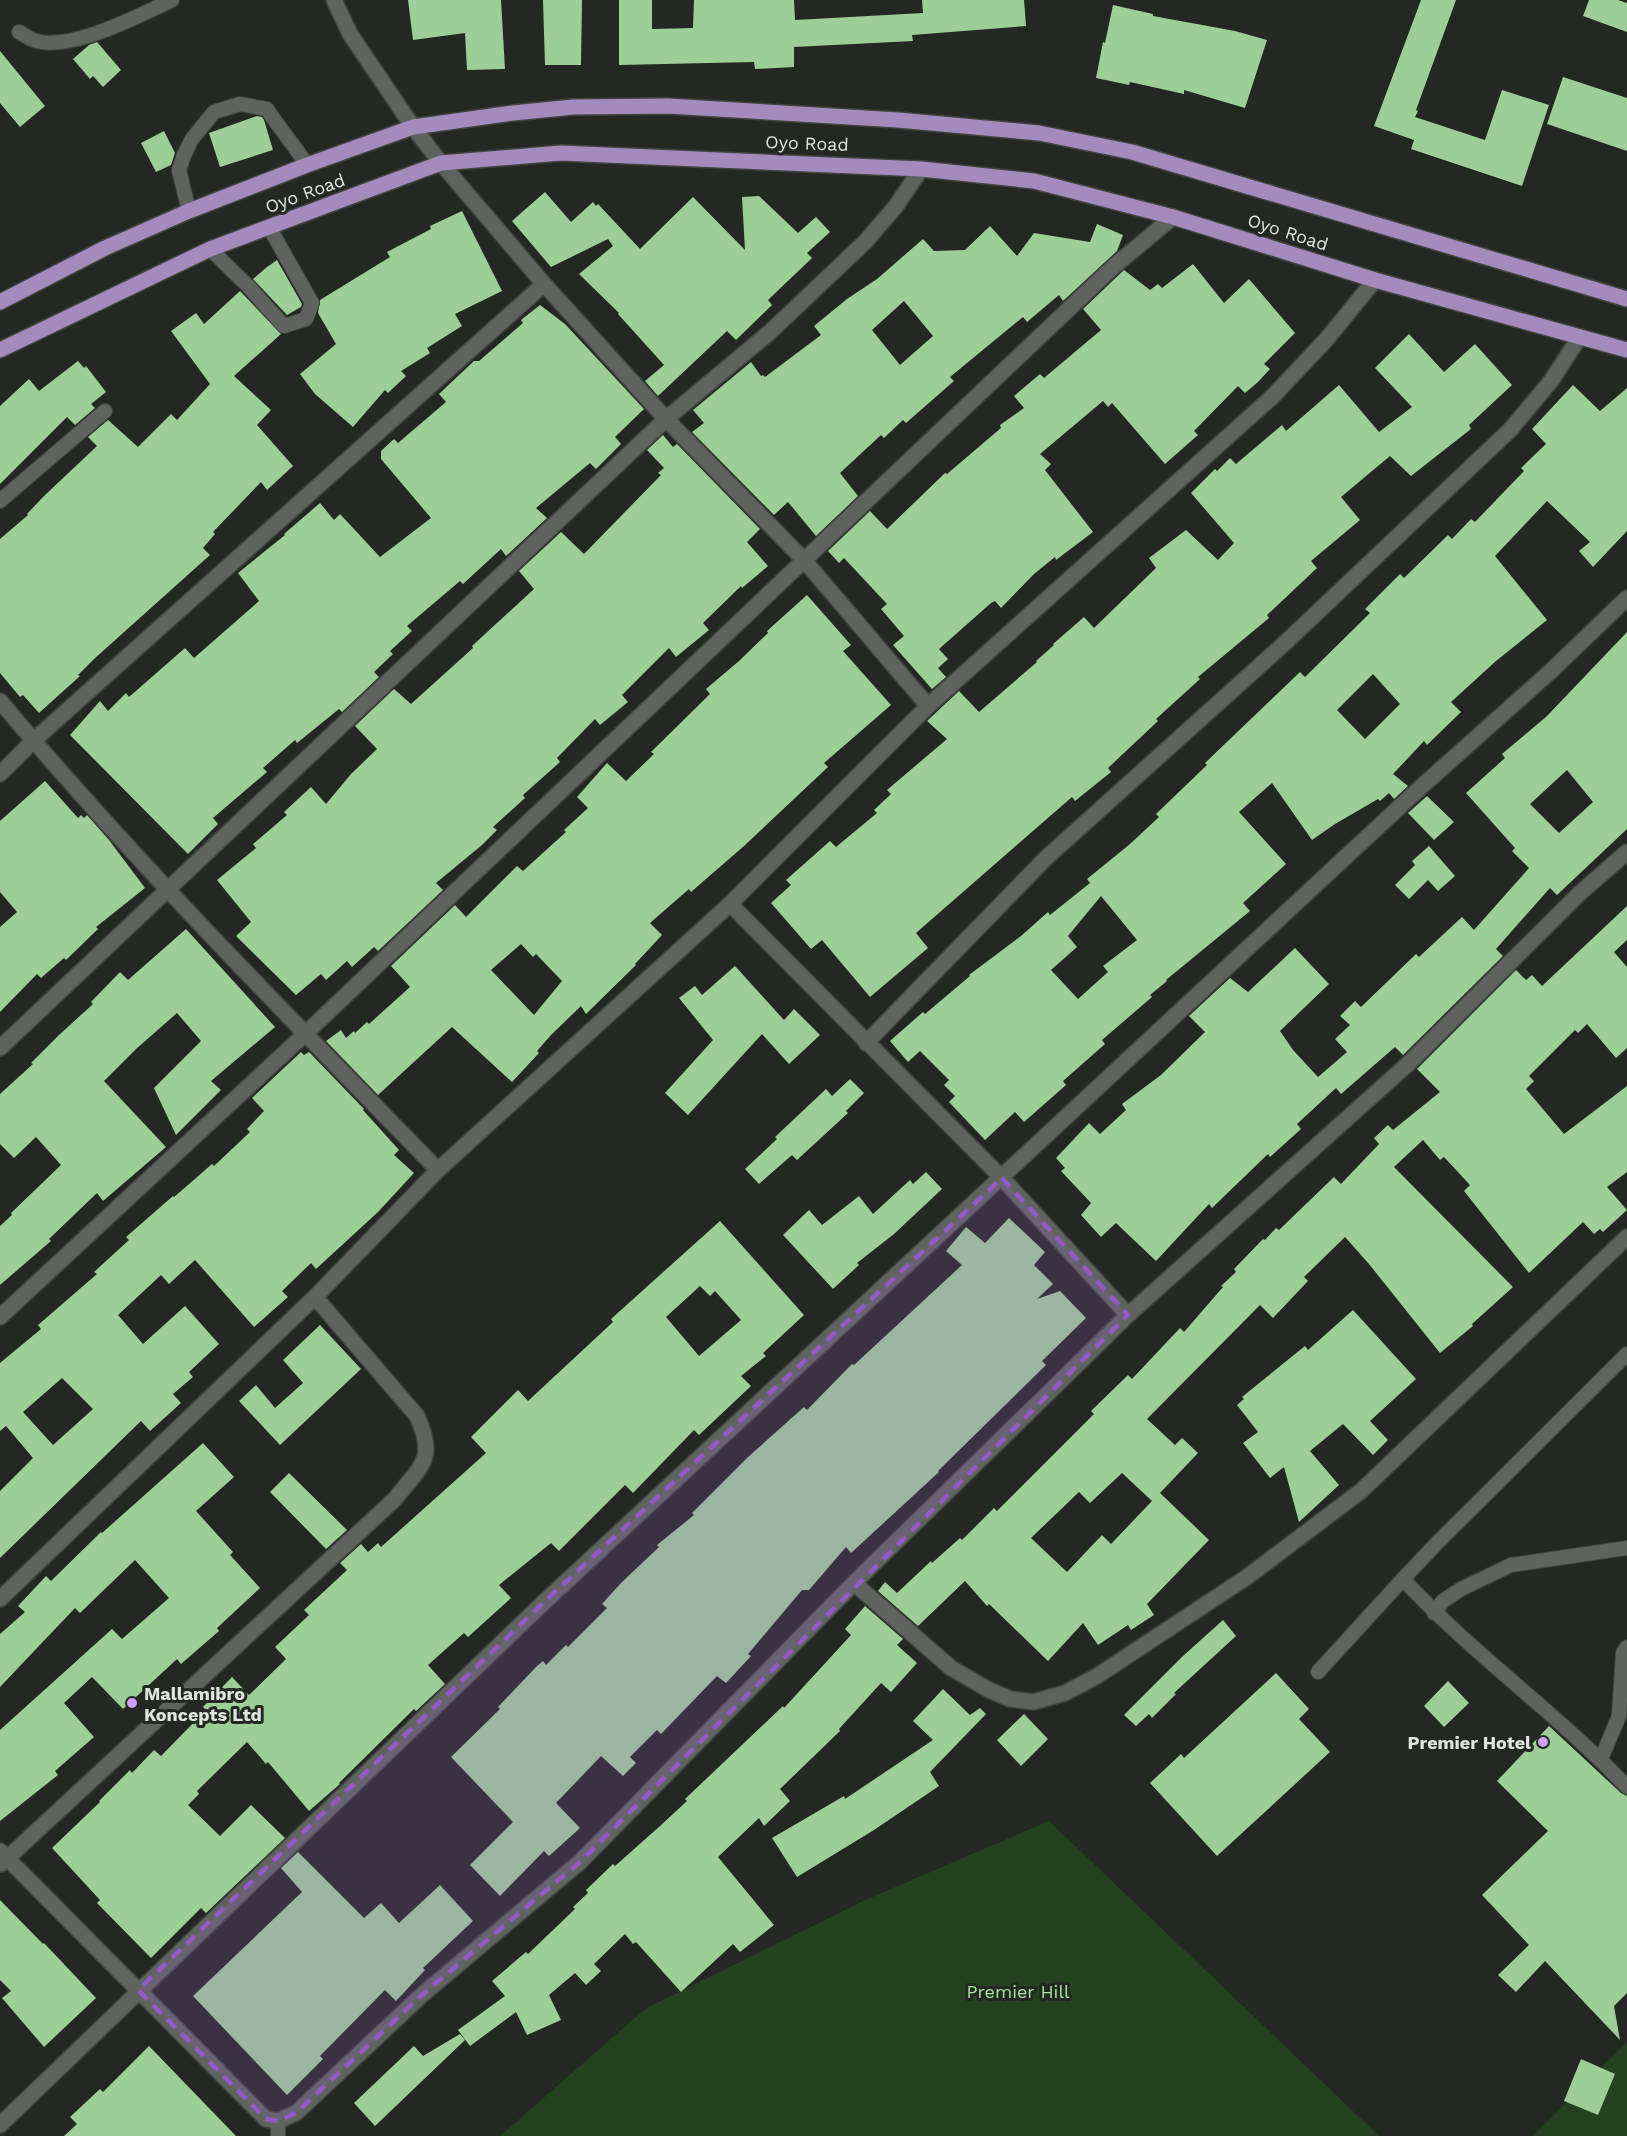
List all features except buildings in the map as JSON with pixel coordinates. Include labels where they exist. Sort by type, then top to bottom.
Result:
[{"type":"main road","name":"Oyo Road","points":[[0,302],[105,248],[189,211],[306,165],[413,127],[513,112],[573,107],[668,106],[898,120],[1040,133],[1132,152],[1627,299]]},
{"type":"main road","name":"Oyo Road","points":[[0,350],[210,249],[441,163],[561,153],[921,169],[1034,181],[1173,217],[1376,280],[1627,350]]},
{"type":"street","points":[[334,0],[350,34],[413,127],[441,163],[544,284],[666,418],[804,560],[928,706]]},
{"type":"street","points":[[0,1048],[666,418],[770,332],[866,241],[896,206],[921,169]]},
{"type":"street","points":[[0,1317],[305,1034],[1113,267],[1173,217]]},
{"type":"street","points":[[0,1599],[315,1297],[438,1170],[730,904],[928,706],[1272,397],[1325,341],[1376,280]]},
{"type":"street","points":[[0,774],[33,741],[544,284]]},
{"type":"street","points":[[866,1043],[1046,858],[1286,642],[1511,429],[1551,381],[1579,338]]},
{"type":"street","points":[[0,2125],[138,1990],[542,1605],[1421,787],[1551,671],[1627,598]]},
{"type":"street","points":[[0,701],[33,741],[167,889],[438,1170]]},
{"type":"street","points":[[315,1297],[417,1416],[426,1436],[426,1460],[395,1499],[2,1858],[266,2119],[278,2128],[423,1994],[580,1862],[854,1583],[1128,1315],[1409,1063],[1580,892],[1627,852]]},
{"type":"street","points":[[730,904],[1002,1179],[1128,1315]]},
{"type":"street","points":[[854,1583],[951,1668],[989,1690],[1010,1699],[1033,1702],[1065,1693],[1097,1676],[1247,1577],[1360,1491],[1627,1237]]},
{"type":"lane","points":[[19,32],[32,40],[46,42],[70,40],[113,29],[172,0]]},
{"type":"lane","points":[[189,211],[179,170],[192,139],[214,111],[240,104],[267,109],[283,134],[291,140],[306,165]]},
{"type":"lane","points":[[210,249],[284,326],[306,319],[312,303],[269,227]]},
{"type":"lane","points":[[0,501],[105,411]]},
{"type":"lane","points":[[1318,1672],[1436,1544],[1627,1354]]},
{"type":"lane","points":[[1434,1613],[1443,1601],[1461,1589],[1511,1565],[1627,1548]]},
{"type":"lane","points":[[1403,1579],[1434,1613],[1600,1759],[1627,1787]]},
{"type":"lane","points":[[1600,1759],[1619,1716],[1623,1653],[1627,1647]]},
{"type":"highlighted area","points":[[1002,1178],[1128,1315],[580,1862],[423,1994],[296,2113],[278,2121],[266,2119],[138,1990],[542,1604]]},
{"type":"green space","name":"Premier Hill","points":[[1049,1821],[1379,2136],[500,2136],[645,2009],[863,1901]]},
{"type":"green space","points":[[1627,2042],[1627,2136],[1533,2136]]},
{"type":"place","name":"Mallamibro Koncepts Ltd","points":[[132,1703]]},
{"type":"place","name":"Premier Hotel","points":[[1543,1742]]}]
